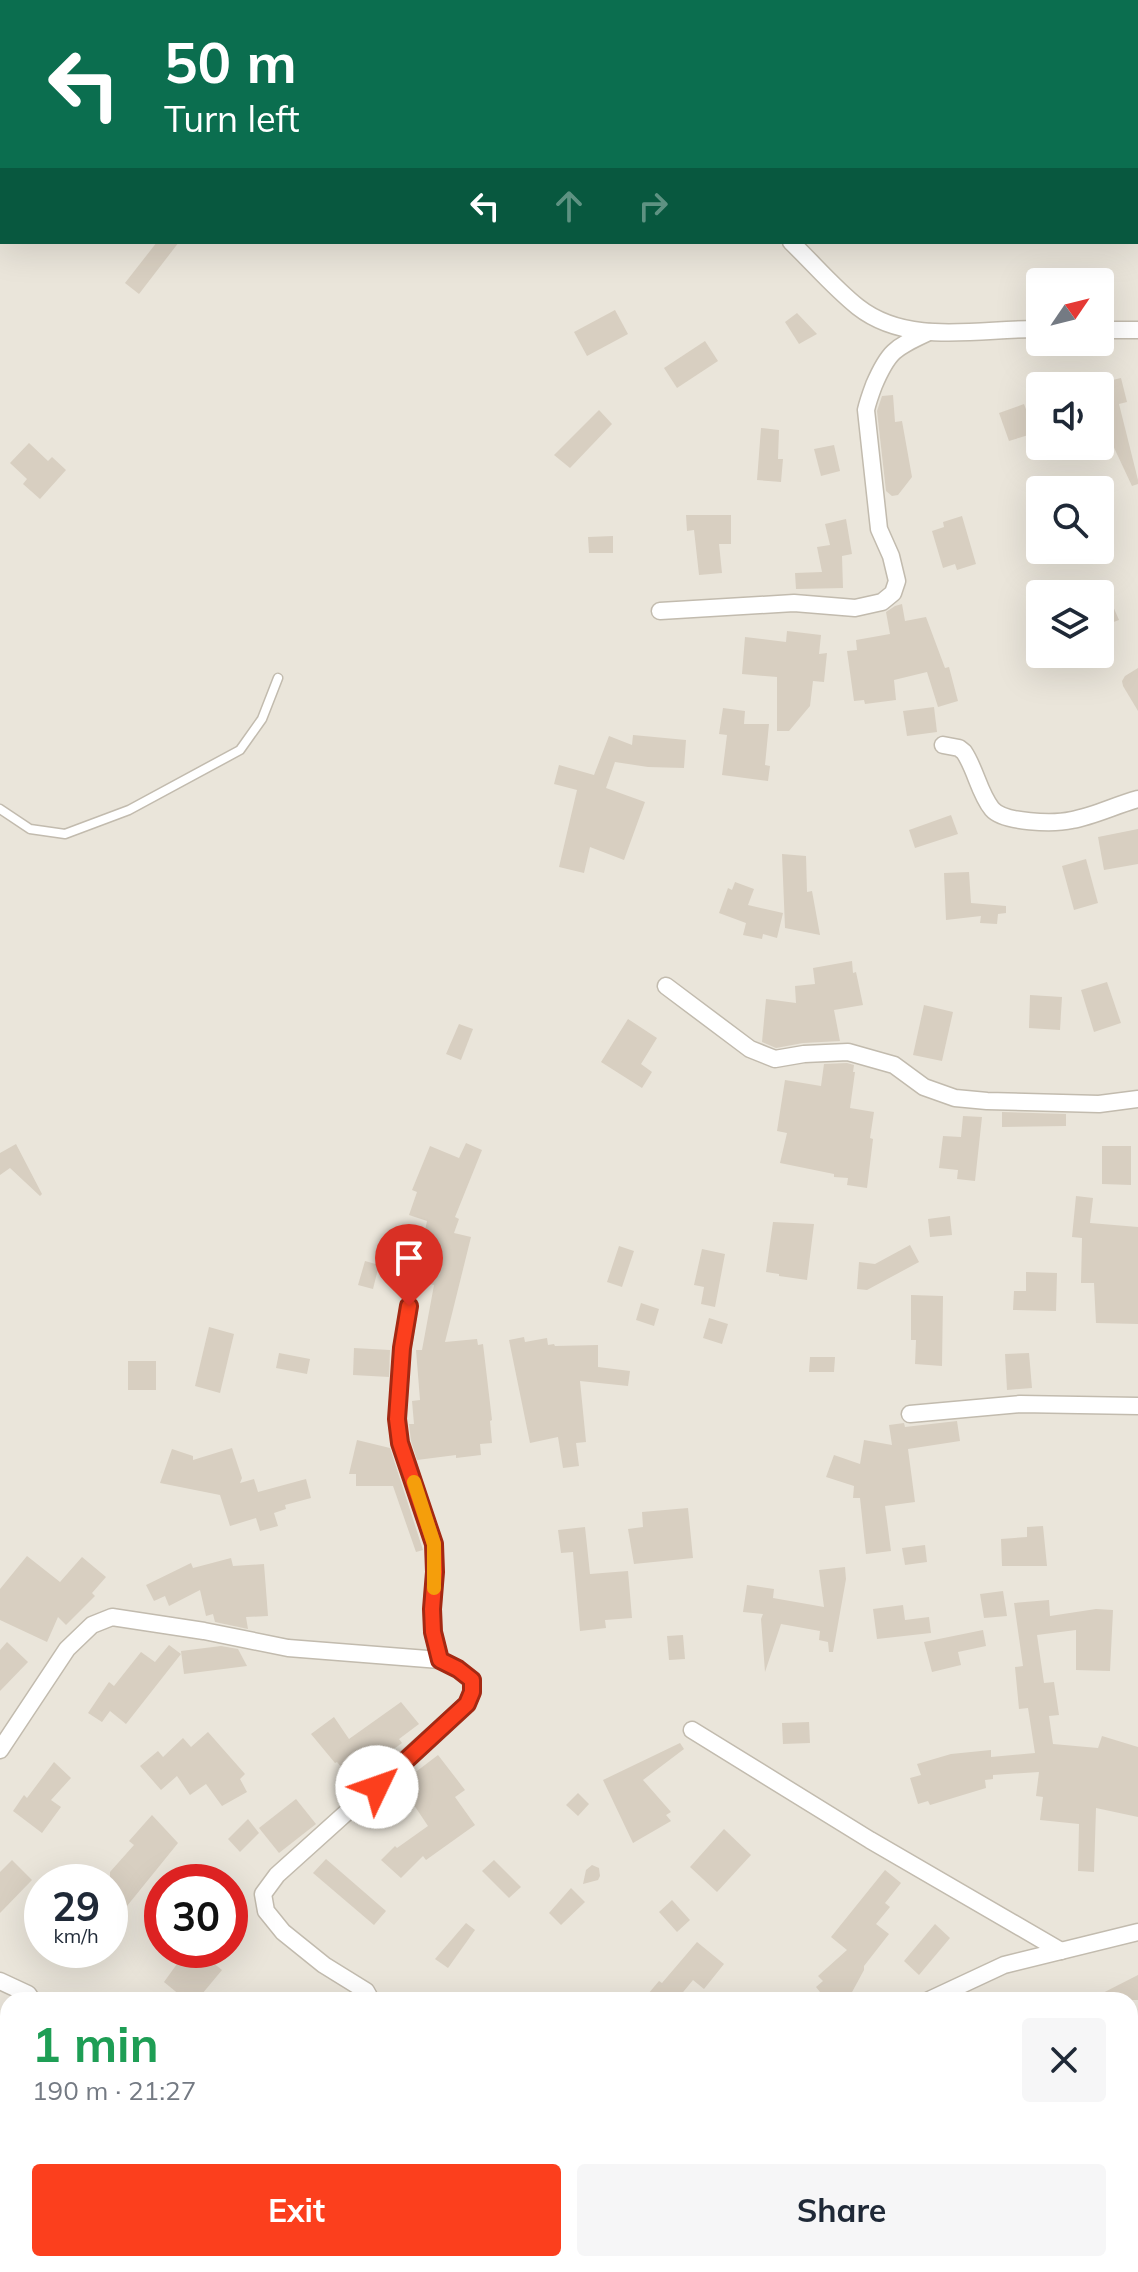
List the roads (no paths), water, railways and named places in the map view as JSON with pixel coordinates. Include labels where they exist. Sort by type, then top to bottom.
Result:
[{"type":"street","points":[[793,244],[859,307],[878,319],[907,330],[1026,329]]},
{"type":"street","points":[[1114,330],[1138,330]]},
{"type":"street","points":[[660,611],[794,603],[855,608],[882,602],[893,593],[897,581],[891,556],[879,529],[867,401],[884,361],[904,344],[929,332]]},
{"type":"street","points":[[943,745],[964,752],[986,798],[1000,816],[1069,821],[1138,799]]},
{"type":"street","points":[[666,986],[750,1049],[775,1059],[848,1052],[894,1065],[924,1087],[955,1098],[1099,1104],[1138,1099]]},
{"type":"street","points":[[409,1306],[402,1348],[397,1419],[400,1443],[434,1544],[433,1632],[440,1660]]},
{"type":"street","points":[[910,1414],[1020,1404],[1138,1406]]},
{"type":"street","points":[[0,1750],[67,1649],[92,1625],[112,1617],[288,1648],[440,1660],[458,1669],[472,1680],[472,1692],[467,1704],[277,1875],[263,1894],[266,1911],[283,1932],[324,1965],[367,1992]]},
{"type":"street","points":[[692,1730],[870,1840],[1061,1951]]},
{"type":"street","points":[[946,1992],[1004,1965],[1138,1932]]},
{"type":"street","points":[[0,1981],[24,1992]]},
{"type":"lane","points":[[0,809],[30,829],[65,834],[129,810],[240,750],[262,719],[278,678]]}]
